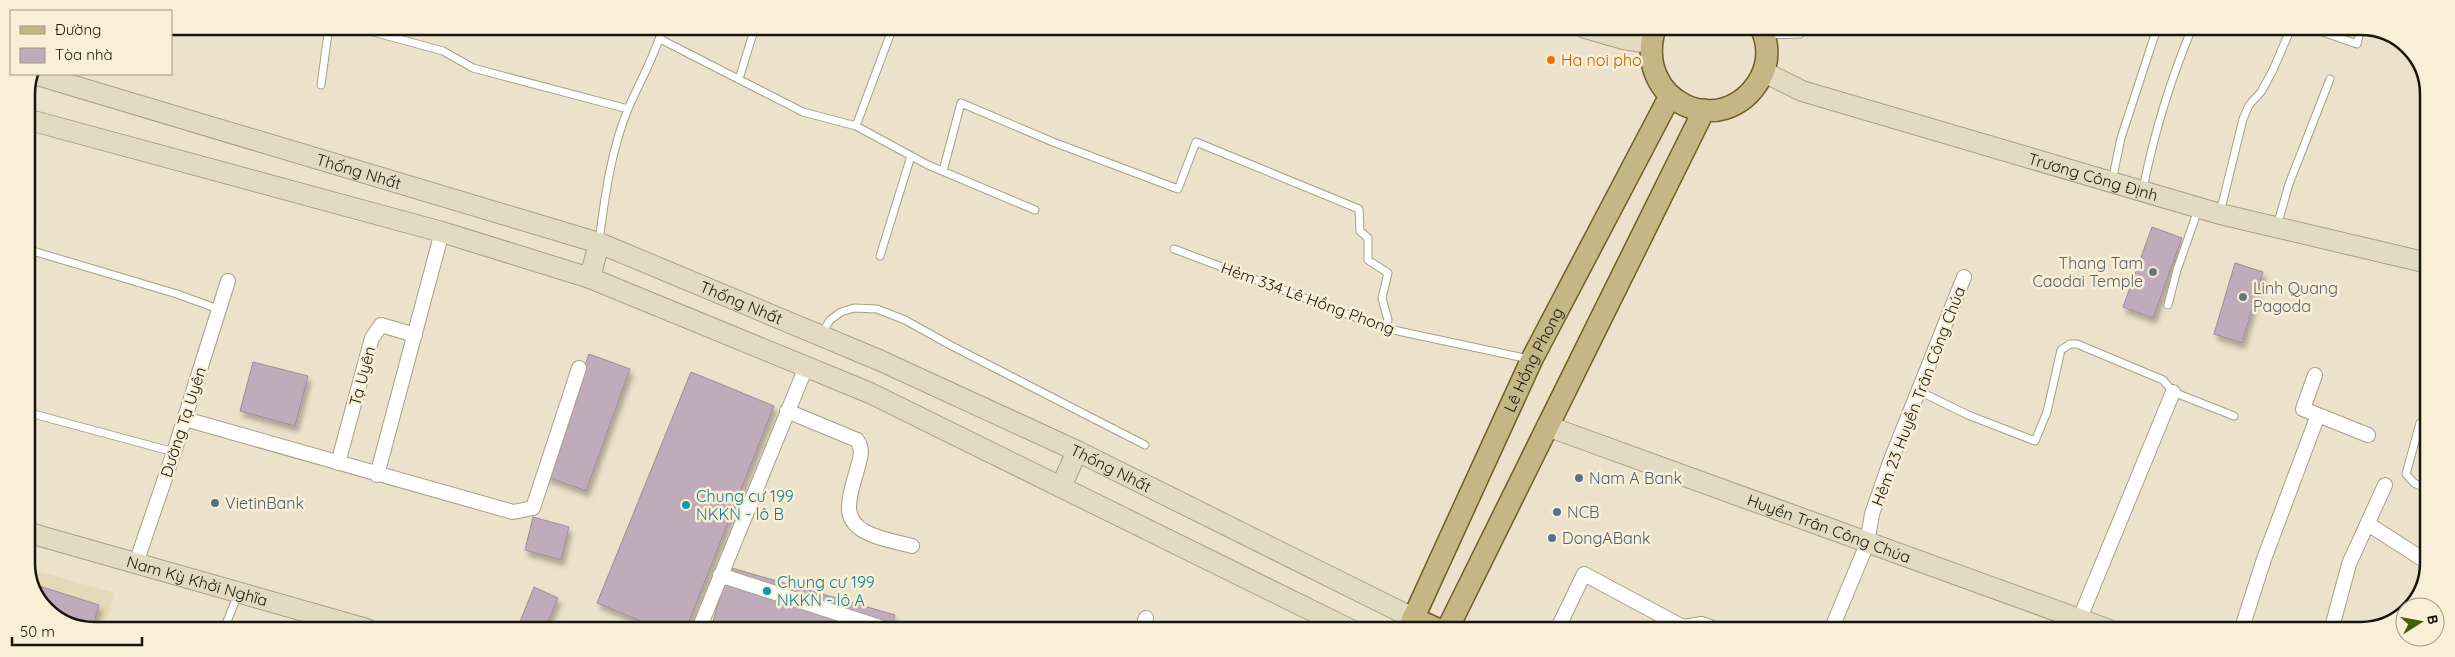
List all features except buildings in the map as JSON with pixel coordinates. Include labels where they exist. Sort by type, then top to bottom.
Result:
[{"type":"main road","points":[[1610,35],[1624,39],[1653,35],[1651,62],[1657,80],[1670,96],[1685,106],[1704,110],[1723,109],[1740,101],[1754,88],[1764,72],[1767,53],[1764,35]]},
{"type":"main road","name":"Trương Công Định","points":[[1764,72],[1802,91],[2142,192],[2220,214],[2420,262]]},
{"type":"main road","name":"Thống Nhất","points":[[38,75],[599,243],[879,360],[1076,451],[1406,622]]},
{"type":"main road","name":"Lê Hồng Phong","points":[[1411,622],[1532,359],[1670,96]]},
{"type":"main road","points":[[1451,622],[1704,110]]},
{"type":"main road","points":[[35,121],[442,232],[590,278],[870,393],[1335,622]]},
{"type":"main road","points":[[590,278],[599,243]]},
{"type":"main road","name":"Huyền Trân Công Chúa","points":[[1547,426],[2072,622]]},
{"type":"main road","points":[[1061,487],[1076,451]]},
{"type":"main road","name":"Nam Kỳ Khởi Nghĩa","points":[[35,534],[238,591],[312,621]]},
{"type":"street","points":[[378,475],[442,232]]},
{"type":"street","name":"Hẻm 23 Huyền Trân Công Chúa","points":[[1834,622],[1867,544],[1872,514],[1890,462],[1964,278]]},
{"type":"street","name":"Đường Tạ Uyên","points":[[136,562],[185,419],[228,281]]},
{"type":"street","name":"Tạ Uyên","points":[[338,464],[372,338],[381,325],[415,334]]},
{"type":"street","points":[[701,622],[806,367]]},
{"type":"street","points":[[185,419],[338,464],[513,512],[533,508],[579,368]]},
{"type":"street","points":[[2315,375],[2303,409],[2368,435]]},
{"type":"street","points":[[2078,622],[2173,392]]},
{"type":"street","points":[[787,411],[858,440],[861,453],[850,497],[850,516],[857,526],[868,534],[912,546]]},
{"type":"street","points":[[2244,622],[2264,559],[2318,415]]},
{"type":"street","points":[[2333,622],[2349,564],[2385,485]]},
{"type":"street","points":[[2368,524],[2420,557]]},
{"type":"street","points":[[1561,622],[1584,574],[1675,622]]},
{"type":"street","points":[[720,575],[864,622]]},
{"type":"lane","points":[[321,85],[328,35]]},
{"type":"lane","points":[[387,35],[443,51],[474,68],[628,109]]},
{"type":"lane","points":[[599,243],[606,184],[628,109],[650,66],[661,35]]},
{"type":"lane","points":[[739,79],[753,35]]},
{"type":"lane","points":[[856,126],[890,35]]},
{"type":"lane","points":[[2112,182],[2121,138],[2155,35]]},
{"type":"lane","points":[[2142,192],[2151,148],[2171,79],[2189,35]]},
{"type":"lane","points":[[2220,214],[2242,119],[2249,105],[2261,92],[2274,70],[2288,35]]},
{"type":"lane","points":[[2331,35],[2357,44],[2359,35]]},
{"type":"lane","points":[[660,38],[803,112],[856,126],[942,171],[1035,210]]},
{"type":"lane","points":[[2277,227],[2289,184],[2330,79]]},
{"type":"lane","points":[[942,171],[961,103],[1053,142],[1178,189],[1196,142],[1358,209],[1360,231],[1368,238],[1368,260],[1388,273],[1382,298],[1388,320],[1384,328]]},
{"type":"lane","points":[[880,256],[911,156]]},
{"type":"lane","points":[[2168,306],[2176,270],[2198,207]]},
{"type":"lane","name":"Hẻm 334 Lê Hồng Phong","points":[[1174,249],[1384,328],[1532,359]]},
{"type":"lane","points":[[35,252],[177,294],[218,309]]},
{"type":"lane","points":[[820,336],[830,320],[841,312],[854,308],[876,309],[905,320],[950,346],[1145,445]]},
{"type":"lane","points":[[1919,391],[1968,415],[2035,441],[2047,412],[2061,350],[2070,344],[2077,344],[2163,380],[2173,392],[2234,416]]},
{"type":"lane","points":[[35,414],[174,452]]},
{"type":"lane","points":[[2420,423],[2406,474],[2420,485]]},
{"type":"lane","points":[[227,622],[238,591]]},
{"type":"shaded area","points":[[35,571],[115,593],[106,622],[82,621],[64,614],[50,602],[39,586]]},
{"type":"place","name":"Ha noi pho","points":[[1551,60]]},
{"type":"place","name":"Thang Tam Caodai Temple","points":[[2153,272]]},
{"type":"place","name":"Linh Quang Pagoda","points":[[2243,297]]},
{"type":"place","name":"Nam A Bank","points":[[1579,478]]},
{"type":"place","name":"VietinBank","points":[[215,503]]},
{"type":"place","name":"Chung cư 199 NKKN - lô B","points":[[686,505]]},
{"type":"place","name":"NCB","points":[[1557,512]]},
{"type":"place","name":"DongABank","points":[[1552,538]]},
{"type":"place","name":"Chung cư 199 NKKN - lô A","points":[[767,591]]}]
